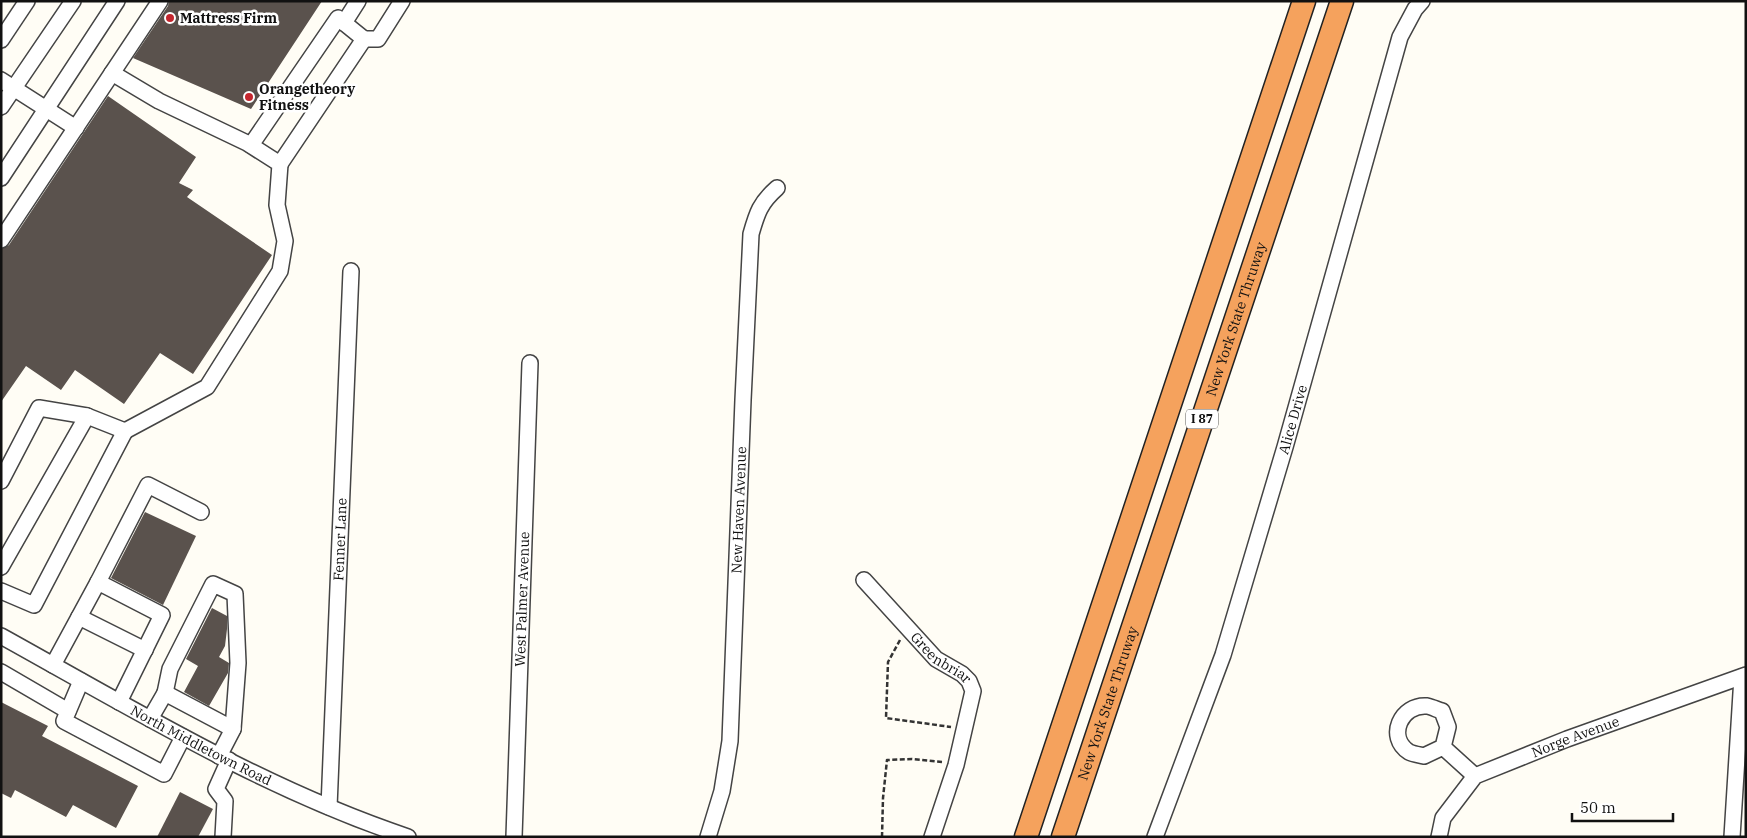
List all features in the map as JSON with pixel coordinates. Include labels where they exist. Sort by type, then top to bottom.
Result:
[{"type":"highway","name":"I 87","points":[[1026,837],[1304,1]]},
{"type":"highway","name":"New York State Thruway","points":[[1063,837],[1342,1]]},
{"type":"street","points":[[1,40],[27,1]]},
{"type":"street","points":[[1,107],[8,84],[73,1]]},
{"type":"street","points":[[1,178],[117,1]]},
{"type":"street","points":[[1,240],[160,1]]},
{"type":"street","points":[[344,23],[358,1]]},
{"type":"street","points":[[251,145],[338,18],[364,39],[378,39],[402,1]]},
{"type":"street","name":"Alice Drive","points":[[1155,837],[1223,655],[1285,447],[1400,37],[1415,9],[1422,1]]},
{"type":"street","points":[[1,591],[34,605],[125,431],[207,387],[280,271],[285,241],[277,205],[280,164],[364,39]]},
{"type":"street","points":[[112,73],[159,101],[251,145],[280,164]]},
{"type":"street","points":[[8,84],[76,128]]},
{"type":"street","name":"New Haven Avenue","points":[[708,837],[722,791],[730,741],[742,400],[751,234],[757,211],[766,198],[777,188]]},
{"type":"street","name":"Fenner Lane","points":[[329,807],[351,271]]},
{"type":"street","name":"West Palmer Avenue","points":[[514,837],[530,363]]},
{"type":"street","points":[[1,481],[39,408],[87,416],[125,431]]},
{"type":"street","points":[[1,567],[87,416]]},
{"type":"street","points":[[53,665],[148,485],[200,512]]},
{"type":"street","name":"Greenbriar","points":[[864,580],[936,659],[962,674],[969,681],[973,691],[956,765],[932,837]]},
{"type":"street","points":[[98,582],[162,615],[119,702]]},
{"type":"street","points":[[150,719],[165,693],[170,669],[213,584],[236,594],[238,663],[233,729],[216,789],[225,801],[223,837]]},
{"type":"street","points":[[79,617],[145,650]]},
{"type":"street","name":"North Middletown Road","points":[[1,636],[224,758],[329,807],[408,837]]},
{"type":"street","points":[[1,672],[68,711]]},
{"type":"street","points":[[1732,837],[1744,676]]},
{"type":"street","name":"Norge Avenue","points":[[1475,776],[1568,739],[1744,676]]},
{"type":"street","points":[[81,680],[64,721],[164,774],[183,737]]},
{"type":"street","points":[[165,693],[233,729]]},
{"type":"street","points":[[1440,837],[1443,818],[1475,776],[1443,747]]},
{"type":"path","points":[[909,629],[896,646],[888,662],[886,718],[964,730]]},
{"type":"path","points":[[882,837],[883,798],[887,760],[912,759],[956,765]]},
{"type":"building","points":[[169,1],[322,1],[251,109],[133,58],[168,6]]},
{"type":"building","points":[[108,96],[196,157],[179,183],[193,190],[187,197],[272,255],[193,374],[160,353],[124,404],[75,370],[61,390],[26,366],[1,402],[1,249],[9,245]]},
{"type":"building","points":[[145,512],[196,536],[163,605],[111,578]]},
{"type":"building","points":[[212,608],[227,616],[225,646],[219,657],[229,663],[228,673],[209,706],[184,692],[198,666],[186,659]]},
{"type":"building","points":[[1,702],[48,726],[42,736],[138,786],[116,828],[73,805],[66,817],[15,790],[11,798],[1,793]]},
{"type":"building","points":[[180,792],[213,809],[198,837],[157,837]]},
{"type":"place","name":"Mattress Firm","points":[[170,18]]},
{"type":"place","name":"Orangetheory Fitness","points":[[249,97]]}]
